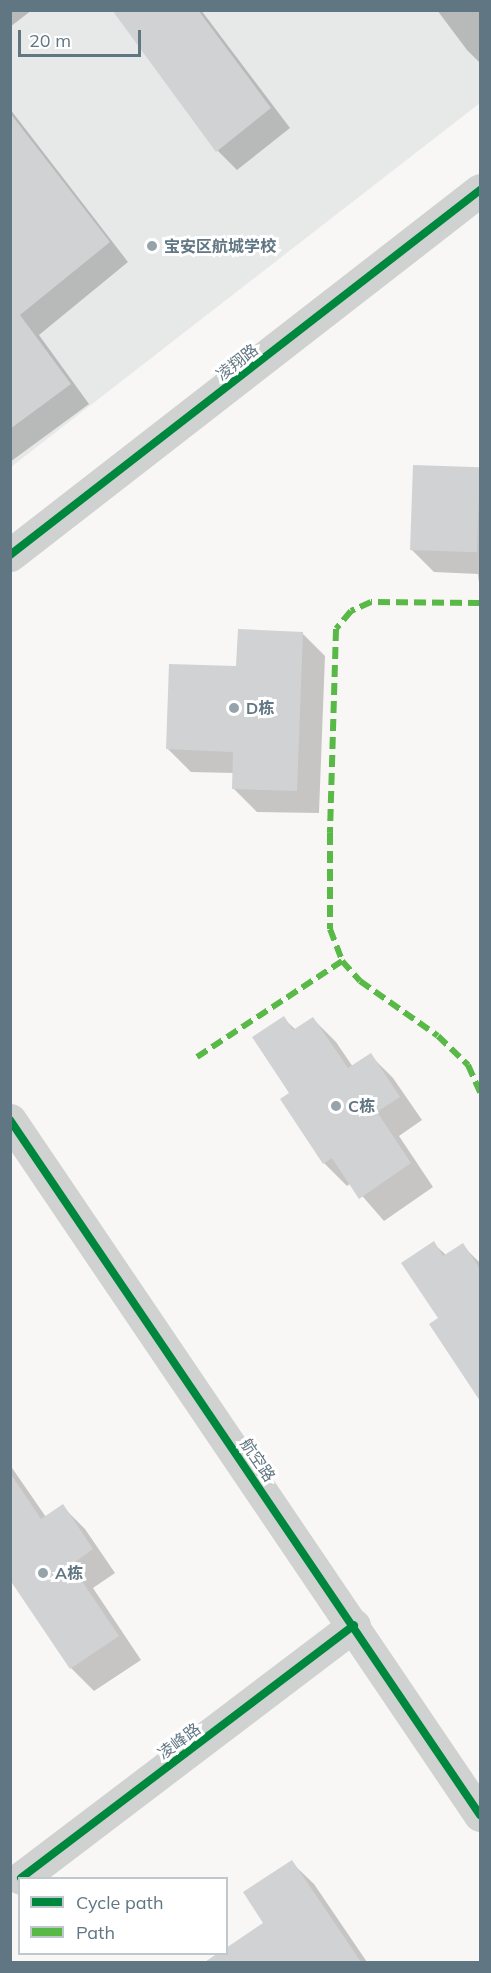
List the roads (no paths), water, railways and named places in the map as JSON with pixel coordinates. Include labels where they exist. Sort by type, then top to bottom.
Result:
[{"type":"street","name":"凌翔路","points":[[10,555],[480,190]]},
{"type":"street","name":"航空路","points":[[10,1120],[354,1625],[480,1815]]},
{"type":"street","name":"凌峰路","points":[[23,1877],[354,1625]]},
{"type":"place","name":"宝安区航城学校","points":[[152,246]]},
{"type":"place","name":"D栋","points":[[234,708]]},
{"type":"place","name":"C栋","points":[[336,1106]]},
{"type":"place","name":"A栋","points":[[43,1573]]}]
